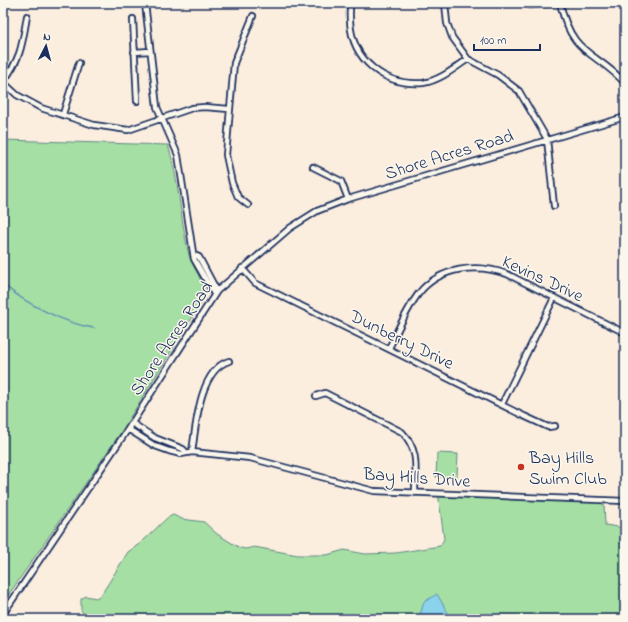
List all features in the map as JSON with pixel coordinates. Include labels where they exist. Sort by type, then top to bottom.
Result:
[{"type":"street","points":[[145,3],[157,107],[178,155],[194,259],[201,274],[216,293]]},
{"type":"street","points":[[351,3],[351,30],[356,48],[369,65],[385,77],[402,82],[424,83],[446,74],[468,59]]},
{"type":"street","points":[[445,3],[447,23],[452,37],[468,59],[498,75],[519,91],[547,139],[554,206]]},
{"type":"street","points":[[524,3],[530,5],[554,3]]},
{"type":"street","points":[[560,3],[568,30],[579,46],[625,83]]},
{"type":"street","points":[[26,16],[22,50],[16,65],[3,82],[18,95],[35,104],[94,125],[128,130],[192,108],[205,107],[229,109]]},
{"type":"street","points":[[248,205],[238,197],[232,183],[226,155],[234,64],[253,16]]},
{"type":"street","points":[[133,19],[137,101]]},
{"type":"street","points":[[134,52],[150,51]]},
{"type":"street","points":[[63,114],[79,62]]},
{"type":"street","name":"Shore Acres Road","points":[[3,614],[132,423],[216,293],[270,244],[317,212],[348,199],[625,117]]},
{"type":"street","points":[[313,167],[340,181],[348,199]]},
{"type":"street","name":"Dunberry Drive","points":[[242,268],[255,283],[548,427],[555,426]]},
{"type":"street","name":"Kevins Drive","points":[[389,348],[406,314],[419,293],[434,280],[456,270],[474,268],[496,270],[625,333]]},
{"type":"street","points":[[502,404],[554,298]]},
{"type":"street","points":[[189,452],[204,388],[221,363],[229,361]]},
{"type":"street","points":[[316,396],[325,394],[402,432],[411,441],[416,453],[415,493]]},
{"type":"street","name":"Bay Hills Drive","points":[[132,423],[155,438],[189,452],[258,460],[374,491],[625,501]]},
{"type":"street","name":"Bay Hills Drive","points":[[128,429],[156,446],[169,451],[181,454],[189,452]]},
{"type":"green space","points":[[3,140],[168,145],[175,171],[188,251],[203,285],[205,297],[119,435],[5,600],[3,599]]},
{"type":"green space","points":[[437,453],[458,454],[457,477],[436,477]]},
{"type":"green space","points":[[438,492],[496,499],[604,502],[605,525],[625,528],[625,619],[87,619],[81,610],[81,599],[86,596],[96,598],[101,595],[128,552],[142,542],[167,518],[173,515],[182,519],[204,522],[217,534],[240,548],[246,549],[254,547],[298,555],[327,555],[344,550],[365,554],[396,553],[440,546],[444,539]]},
{"type":"water","points":[[437,594],[449,615],[457,619],[415,619],[420,615],[424,602]]},
{"type":"waterway","points":[[3,284],[22,298],[46,312],[71,322],[94,328]]},
{"type":"place","name":"Bay Hills Swim Club","points":[[521,467]]}]
